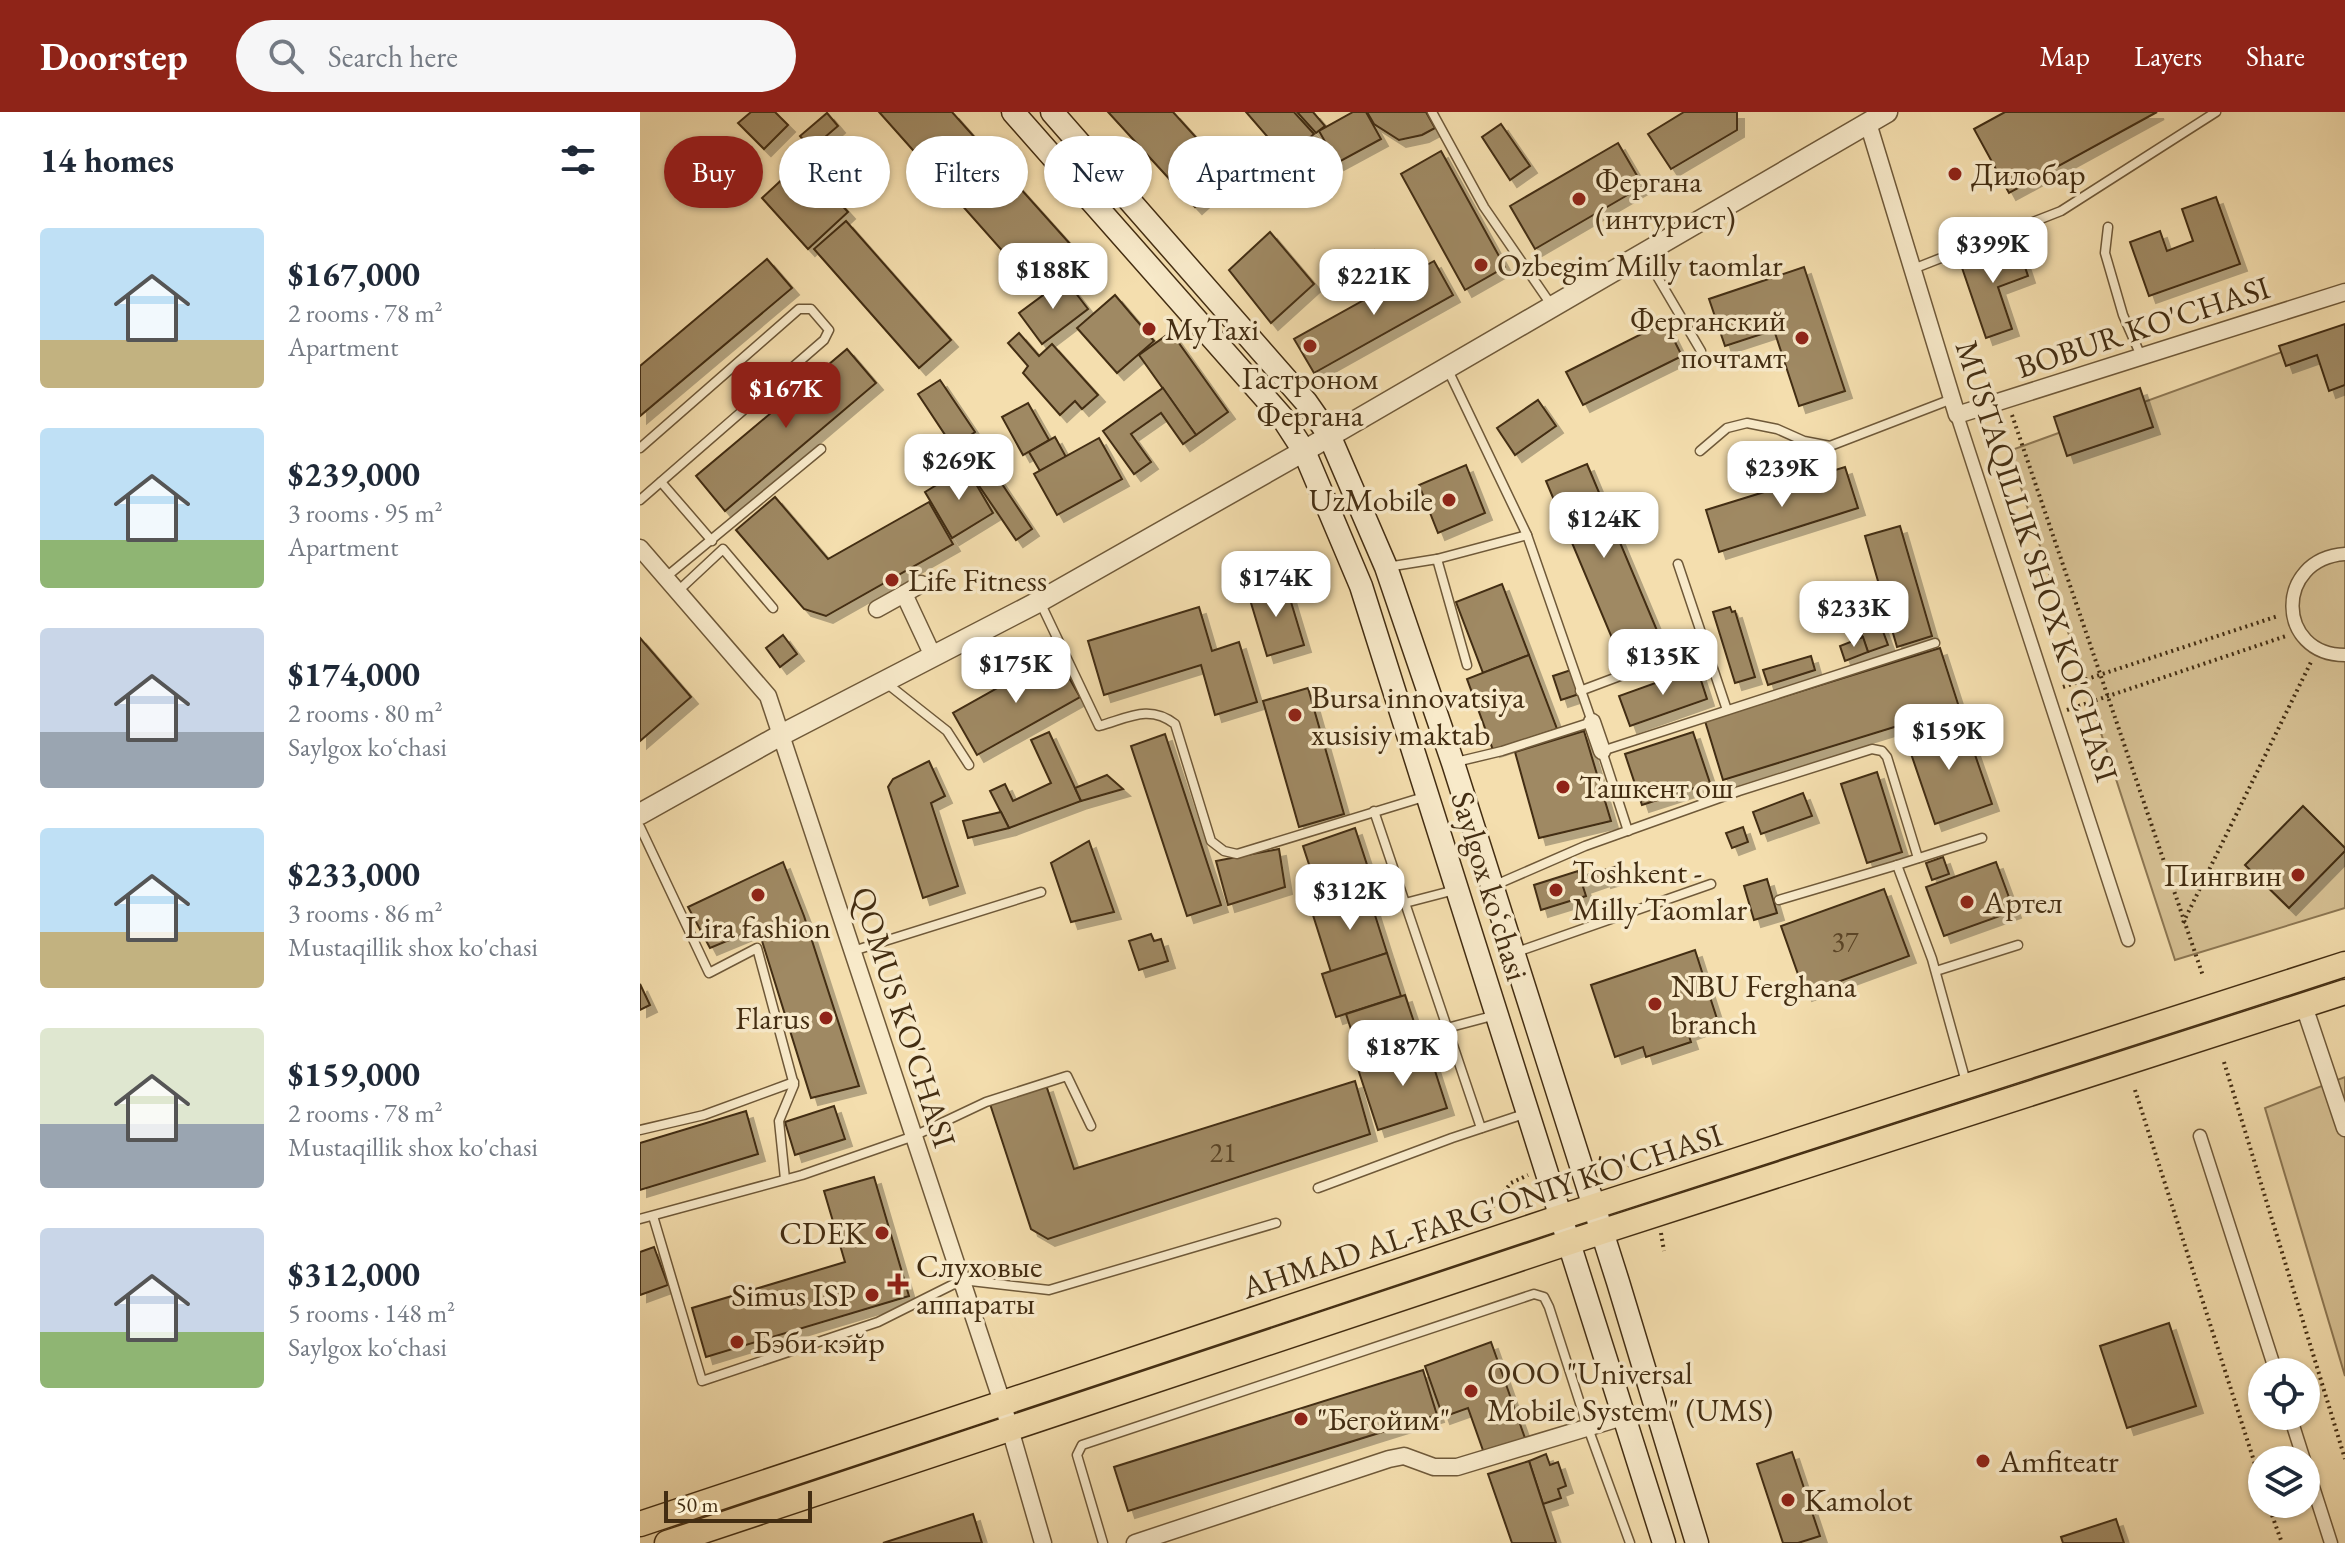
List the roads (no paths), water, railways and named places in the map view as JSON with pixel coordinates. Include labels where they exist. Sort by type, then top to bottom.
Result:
[{"type":"main road","name":"Saylgox koʻchasi","points":[[1013,112],[1282,417],[1304,451],[1361,586],[1664,1543]]},
{"type":"main road","name":"Saylgox koʻchasi","points":[[1052,112],[1306,402],[1329,435],[1386,567],[1453,763],[1697,1543]]},
{"type":"main road","name":"AHMAD AL-FARG'ONIY KO'CHASI","points":[[640,1524],[1497,1238],[2345,964]]},
{"type":"main road","name":"AHMAD AL-FARG'ONIY KO'CHASI","points":[[667,1543],[1570,1242],[2345,992]]},
{"type":"street","points":[[640,814],[781,735],[1040,601],[1643,254],[1863,117],[1887,112]]},
{"type":"street","name":"MUSTAQILLIK SHOX KO'CHASI","points":[[1863,117],[2128,940]]},
{"type":"street","name":"BOBUR KO'CHASI","points":[[1954,407],[2141,357],[2345,292]]},
{"type":"street","name":"QOMUS KO'CHASI","points":[[640,548],[768,696],[1003,1405],[1043,1543]]},
{"type":"street","points":[[2345,554],[2327,556],[2312,564],[2300,576],[2293,591],[2292,612],[2304,639],[2317,649],[2345,655]]},
{"type":"street","points":[[877,609],[921,584]]},
{"type":"street","points":[[904,594],[933,656]]},
{"type":"street","points":[[1592,722],[1602,751]]},
{"type":"street","points":[[2304,1006],[2345,1128]]},
{"type":"street","points":[[2200,1136],[2271,1358]]},
{"type":"street","points":[[1135,1543],[1389,1459],[1404,1456],[1434,1467],[1457,1467],[1626,1416]]},
{"type":"street","points":[[2320,1509],[2331,1543]]},
{"type":"lane","points":[[1432,112],[1484,207],[1552,307]]},
{"type":"lane","points":[[1913,269],[2061,211],[2216,112]]},
{"type":"lane","points":[[2108,227],[2105,253],[2123,315],[2141,357]]},
{"type":"lane","points":[[1643,254],[1701,351]]},
{"type":"lane","points":[[640,448],[799,309],[811,309],[829,330],[824,340],[640,500]]},
{"type":"lane","points":[[1447,367],[1527,535],[1592,722],[1453,763]]},
{"type":"lane","points":[[1700,451],[1727,428],[1747,423],[1830,446],[1954,407]]},
{"type":"lane","points":[[666,577],[821,449]]},
{"type":"lane","points":[[661,482],[712,541]]},
{"type":"lane","points":[[1386,567],[1437,559],[1527,535]]},
{"type":"lane","points":[[677,591],[723,549],[773,608]]},
{"type":"lane","points":[[1437,559],[1467,665]]},
{"type":"lane","points":[[1678,564],[1727,710]]},
{"type":"lane","points":[[1040,601],[1099,726],[1148,712],[1165,716],[1175,724],[1211,841],[1224,851],[1237,854],[1428,795]]},
{"type":"lane","points":[[1628,831],[1602,751],[1935,643]]},
{"type":"lane","points":[[1580,691],[1705,644]]},
{"type":"lane","points":[[884,681],[947,731],[969,765]]},
{"type":"lane","points":[[1491,887],[1585,846],[1739,791],[1872,749],[1882,751],[1887,757],[1918,858]]},
{"type":"lane","points":[[1374,811],[1481,1128]]},
{"type":"lane","points":[[640,827],[709,973],[757,948],[794,1082],[779,1121],[785,1179]]},
{"type":"lane","points":[[1779,900],[1982,838]]},
{"type":"lane","points":[[1897,865],[1936,971],[1968,1087]]},
{"type":"lane","points":[[1513,954],[1711,884]]},
{"type":"lane","points":[[1405,903],[1457,889]]},
{"type":"lane","points":[[853,951],[1041,892]]},
{"type":"lane","points":[[1936,971],[2018,945]]},
{"type":"lane","points":[[1447,1028],[1497,1015]]},
{"type":"lane","points":[[640,1219],[785,1179],[914,1136],[986,1102],[1067,1076],[1091,1126]]},
{"type":"lane","points":[[640,1130],[704,1115],[794,1082]]},
{"type":"lane","points":[[1318,1188],[1528,1113]]},
{"type":"lane","points":[[653,1216],[702,1381],[878,1322],[962,1280],[1049,1290],[1276,1223]]},
{"type":"lane","points":[[1103,1543],[1077,1455],[1082,1445],[1534,1294],[1544,1297],[1549,1307],[1630,1543]]},
{"type":"place","name":"Дилобар","points":[[1955,174]]},
{"type":"place","name":"Фергана (интурист)","points":[[1579,199]]},
{"type":"place","name":"Ozbegim Milly taomlar","points":[[1481,265]]},
{"type":"place","name":"MyTaxi","points":[[1149,329]]},
{"type":"place","name":"Ферганский почтамт","points":[[1802,338]]},
{"type":"place","name":"Гастроном Фергана","points":[[1310,346]]},
{"type":"place","name":"UzMobile","points":[[1449,500]]},
{"type":"place","name":"Life Fitness","points":[[892,580]]},
{"type":"place","name":"Bursa innovatsiya xusisiy maktab","points":[[1295,715]]},
{"type":"place","name":"Ташкент ош","points":[[1563,787]]},
{"type":"place","name":"Пингвин","points":[[2298,875]]},
{"type":"place","name":"Toshkent - Milly Taomlar","points":[[1556,890]]},
{"type":"place","name":"Lira fashion","points":[[758,895]]},
{"type":"place","name":"Артел","points":[[1967,902]]},
{"type":"place","name":"NBU Ferghana branch","points":[[1655,1004]]},
{"type":"place","name":"Flarus","points":[[826,1018]]},
{"type":"place","name":"CDEK","points":[[882,1233]]},
{"type":"place","name":"Слуховые аппараты","points":[[898,1284]]},
{"type":"place","name":"Simus ISP","points":[[872,1295]]},
{"type":"place","name":"Бэби кэйр","points":[[737,1342]]},
{"type":"place","name":"ООО \"Universal Mobile System\" (UMS)","points":[[1471,1391]]},
{"type":"place","name":"\"Бегойим\"","points":[[1301,1419]]},
{"type":"place","name":"Amfiteatr","points":[[1983,1461]]},
{"type":"place","name":"Kamolot","points":[[1788,1500]]}]
